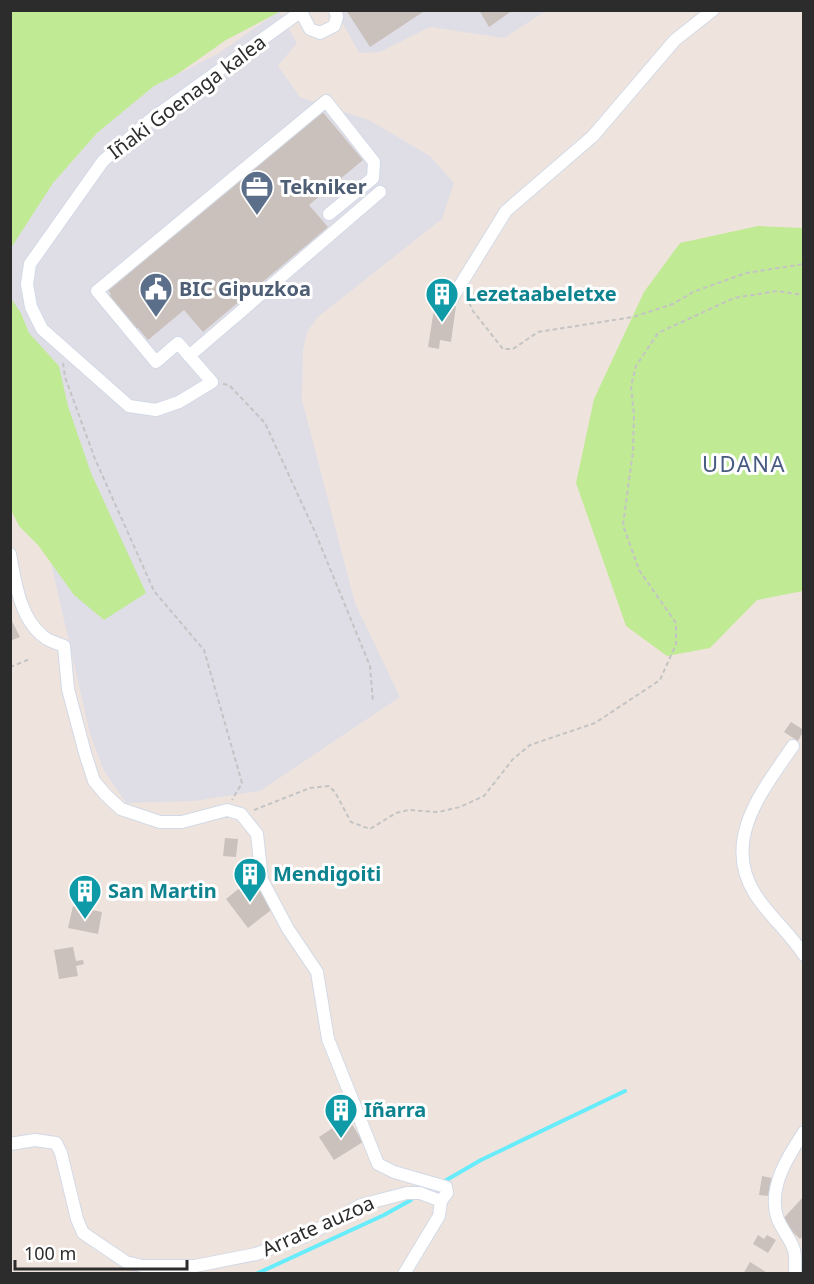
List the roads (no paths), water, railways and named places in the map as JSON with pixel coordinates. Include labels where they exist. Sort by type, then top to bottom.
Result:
[{"type":"street","points":[[302,11],[310,29],[320,33],[334,26],[335,10]]},
{"type":"street","points":[[451,300],[506,211],[593,136],[675,40],[713,10]]},
{"type":"street","name":"Iñaki Goenaga kalea","points":[[189,356],[212,382],[179,402],[156,410],[129,405],[42,329],[31,306],[27,284],[30,264],[103,161],[150,120],[302,11]]},
{"type":"street","points":[[329,214],[373,178],[374,162],[326,101],[97,291],[156,362],[178,343],[189,356],[380,192]]},
{"type":"street","points":[[10,555],[15,582],[28,618],[43,637],[64,646],[68,689],[85,753],[94,781],[106,795],[121,808],[160,822],[183,822],[227,810],[245,818],[257,834],[262,880],[288,929],[317,972],[323,994],[328,1039],[378,1164],[394,1172],[442,1186],[447,1193],[441,1201],[439,1216],[404,1274]]},
{"type":"street","points":[[793,746],[754,804],[741,838],[745,874],[755,895],[804,955]]},
{"type":"street","points":[[795,1274],[794,1250],[777,1217],[775,1198],[776,1184],[792,1149],[804,1132]]},
{"type":"street","name":"Arrate auzoa","points":[[10,1144],[35,1140],[56,1143],[61,1153],[77,1219],[83,1233],[105,1251],[126,1262],[142,1266],[195,1266],[256,1254],[308,1235],[361,1205],[407,1193],[420,1193],[441,1201]]},
{"type":"waterway","points":[[443,1182],[481,1160],[625,1091]]},
{"type":"waterway","points":[[256,1274],[384,1215],[411,1200]]},
{"type":"place","name":"Tekniker","points":[[257,216]]},
{"type":"place","name":"BIC Gipuzkoa","points":[[156,318]]},
{"type":"place","name":"Lezetaabeletxe","points":[[442,323]]},
{"type":"place","name":"Mendigoiti","points":[[250,903]]},
{"type":"place","name":"San Martin","points":[[85,920]]},
{"type":"place","name":"Iñarra","points":[[341,1139]]},
{"type":"district","name":"UDANA","points":[[744,464]]}]
